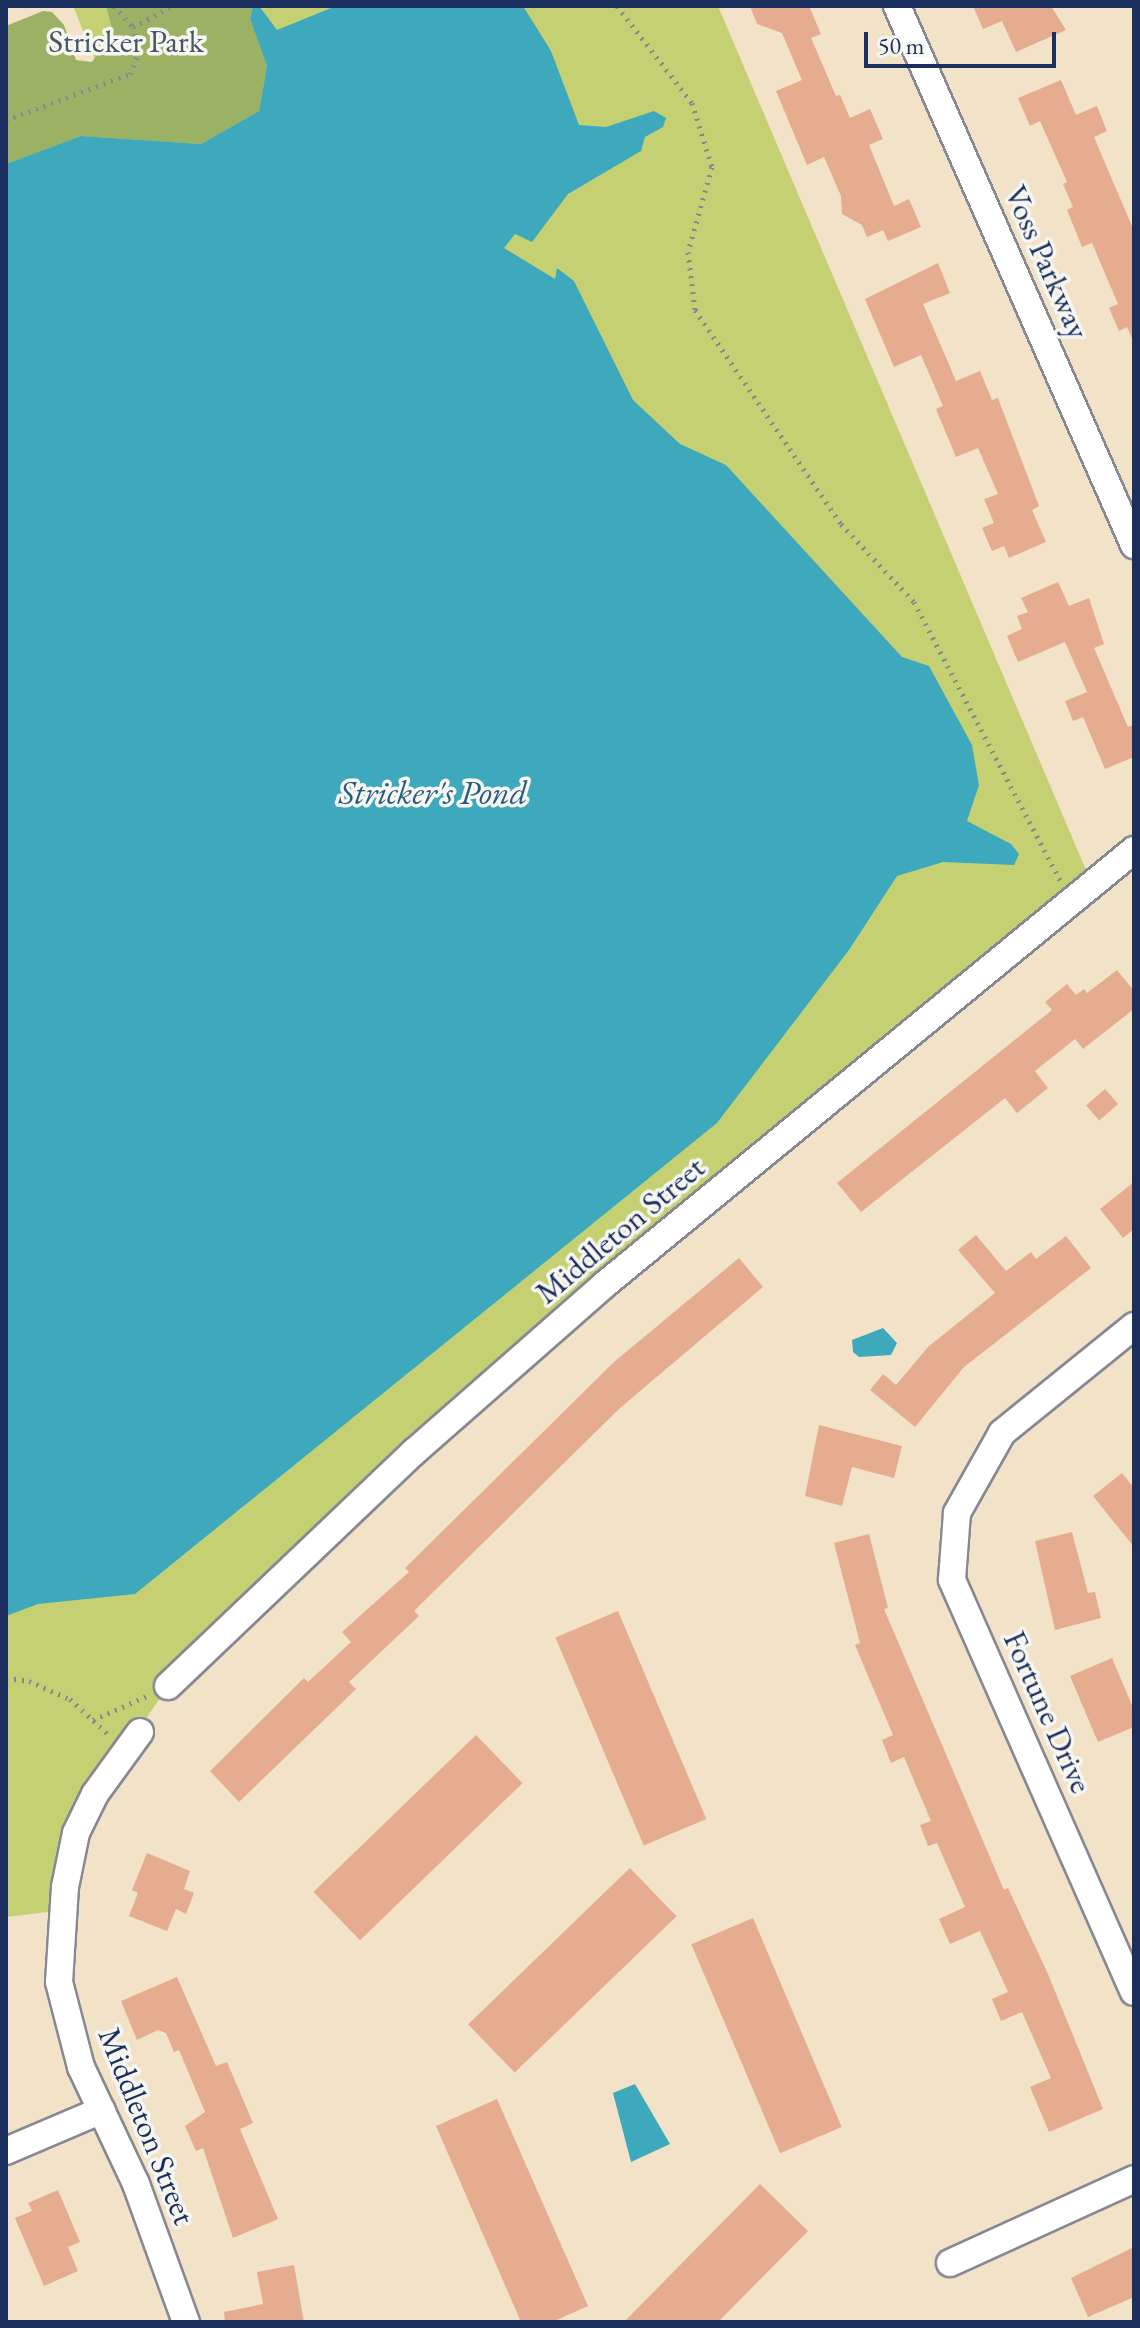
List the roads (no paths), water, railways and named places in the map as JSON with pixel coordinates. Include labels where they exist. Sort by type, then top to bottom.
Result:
[{"type":"street","name":"Voss Parkway","points":[[897,6],[1134,545]]},
{"type":"street","name":"Middleton Street","points":[[168,1686],[414,1452],[592,1295],[1134,850]]},
{"type":"street","name":"Fortune Drive","points":[[1133,1330],[1002,1433],[957,1513],[952,1580],[1134,1992]]},
{"type":"street","name":"Middleton Street","points":[[134,1742],[95,1794],[76,1833],[65,1887],[59,1982],[81,2067],[136,2184],[186,2322]]},
{"type":"street","points":[[6,2151],[102,2110]]},
{"type":"street","points":[[950,2263],[1134,2179]]},
{"type":"water","name":"Stricker's Pond","points":[[253,6],[259,6],[277,30],[336,6],[523,6],[551,51],[579,125],[606,127],[654,111],[666,118],[663,127],[645,137],[641,151],[568,194],[532,242],[515,234],[504,248],[555,279],[557,268],[574,281],[633,400],[680,444],[726,465],[902,657],[929,666],[972,745],[979,785],[967,821],[1011,844],[1019,854],[1014,865],[943,862],[897,876],[849,950],[717,1123],[135,1594],[38,1604],[6,1616],[6,164],[81,136],[201,144],[259,111],[267,66],[250,19]]},
{"type":"water","points":[[883,1328],[897,1343],[891,1355],[859,1357],[853,1352],[852,1340]]},
{"type":"water","points":[[635,2084],[670,2144],[631,2162],[613,2093]]},
{"type":"park label","name":"Stricker Park","points":[[126,41]]}]
